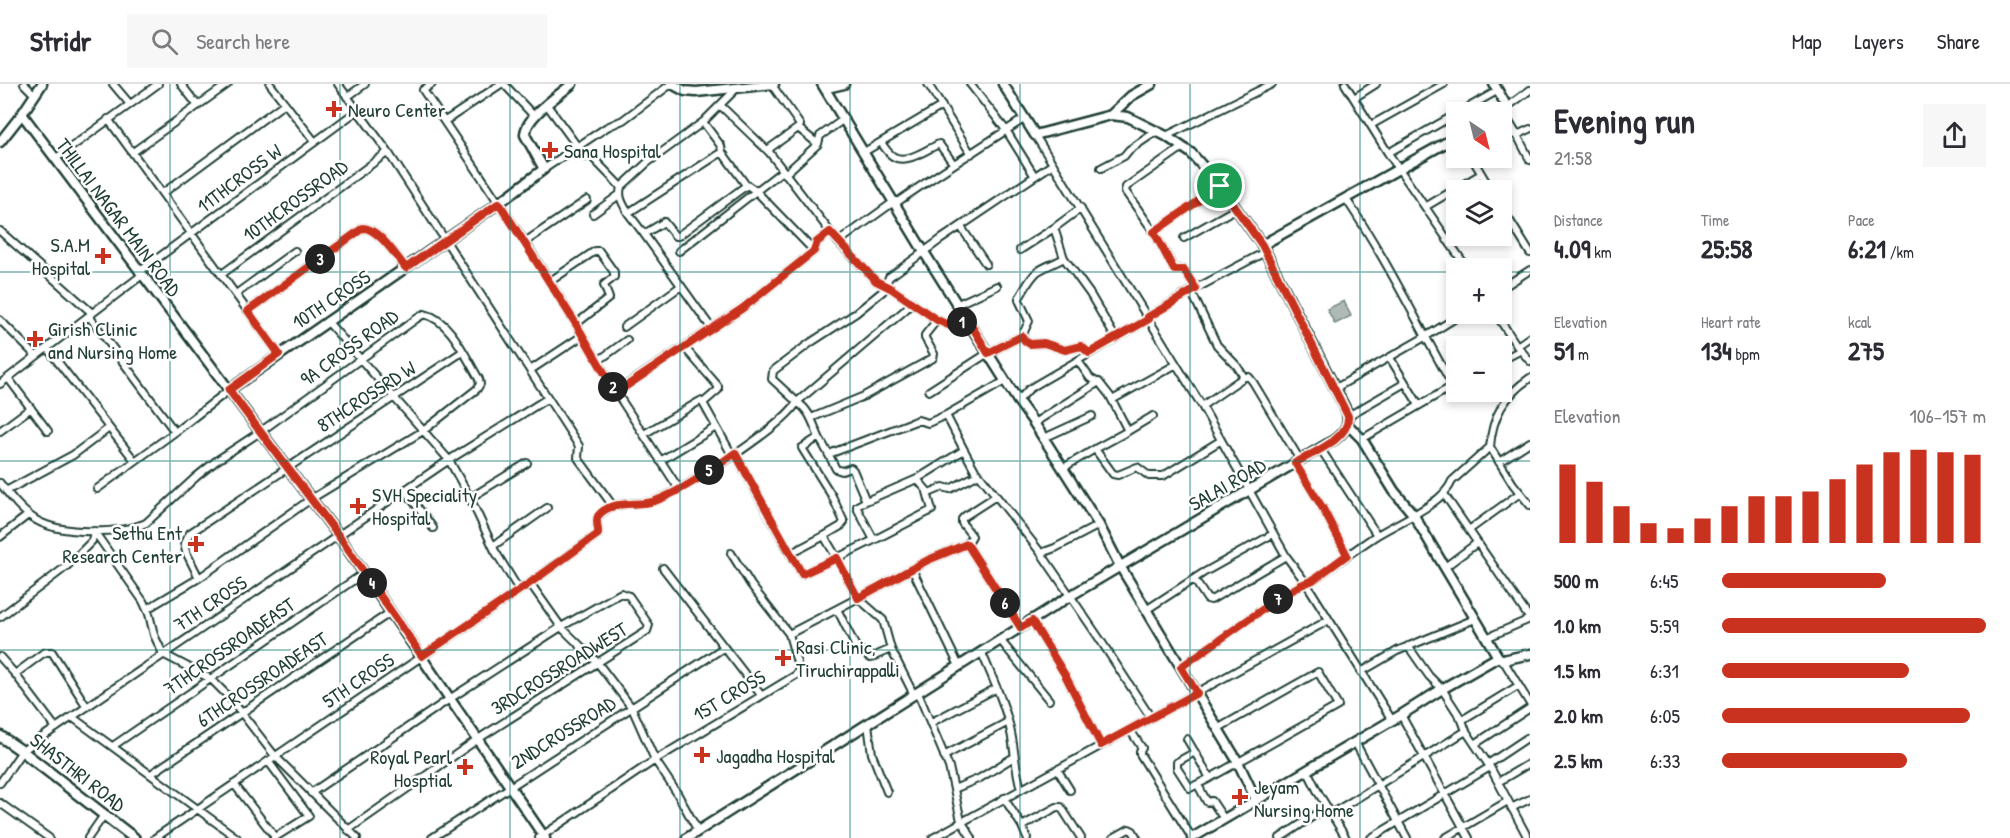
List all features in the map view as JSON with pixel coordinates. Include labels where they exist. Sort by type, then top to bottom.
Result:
[{"type":"main road","name":"SHASTHRI ROAD","points":[[0,736],[134,838]]},
{"type":"street","points":[[24,84],[34,94]]},
{"type":"street","points":[[0,142],[42,84]]},
{"type":"street","points":[[113,84],[129,104]]},
{"type":"street","points":[[55,159],[158,84]]},
{"type":"street","points":[[181,84],[198,106]]},
{"type":"street","points":[[133,152],[228,84]]},
{"type":"street","points":[[270,84],[315,142]]},
{"type":"street","points":[[338,84],[388,152],[579,447],[578,458],[613,506],[653,501],[679,489],[734,454],[788,415],[797,402],[912,302]]},
{"type":"street","points":[[347,97],[365,84]]},
{"type":"street","points":[[417,84],[445,121],[525,243],[616,393],[679,489]]},
{"type":"street","points":[[423,90],[432,84]]},
{"type":"street","points":[[445,121],[502,84],[534,116]]},
{"type":"street","points":[[573,84],[534,116],[525,129],[525,135],[544,169],[607,127],[623,120],[671,84],[685,91],[696,92],[773,84],[799,123],[798,128]]},
{"type":"street","points":[[823,84],[831,87],[844,84]]},
{"type":"street","points":[[823,84],[924,252],[1099,525],[1120,566],[1238,762],[1256,800]]},
{"type":"street","points":[[927,84],[971,154]]},
{"type":"street","points":[[970,84],[1006,130],[1034,176]]},
{"type":"street","points":[[1003,84],[1202,406],[1286,556],[1306,583],[1392,720]]},
{"type":"street","points":[[1111,115],[1131,96],[1152,84]]},
{"type":"street","points":[[1166,136],[1272,84]]},
{"type":"street","points":[[1345,84],[1446,238]]},
{"type":"street","points":[[1354,98],[1376,84]]},
{"type":"street","points":[[1371,125],[1444,84]]},
{"type":"street","points":[[712,329],[628,213],[620,195],[621,187],[647,163],[703,122],[738,87]]},
{"type":"street","points":[[1474,102],[1495,88]]},
{"type":"street","points":[[1512,103],[1530,90]]},
{"type":"street","points":[[163,193],[285,103]]},
{"type":"street","points":[[547,105],[585,157],[590,155],[621,187]]},
{"type":"street","points":[[720,105],[769,152],[838,242],[876,281],[937,320],[953,327],[967,318]]},
{"type":"street","points":[[864,152],[942,106]]},
{"type":"street","name":"11THCROSS W","points":[[0,384],[91,315],[192,233],[358,110]]},
{"type":"street","name":"THILLAI NAGAR MAIN ROAD","points":[[22,114],[338,535],[451,698],[543,837]]},
{"type":"street","points":[[1035,135],[1111,115],[1128,117],[1183,147],[1199,161],[1237,207],[1264,248],[1348,421],[1362,439],[1394,491],[1413,514],[1486,638],[1530,706],[1474,744]]},
{"type":"street","points":[[838,242],[953,163],[971,154],[1025,118]]},
{"type":"street","points":[[108,119],[279,354]]},
{"type":"street","points":[[679,251],[784,172],[818,144],[820,136],[844,119]]},
{"type":"street","points":[[1388,153],[1446,120]]},
{"type":"street","points":[[703,122],[746,185],[756,191],[814,251]]},
{"type":"street","points":[[1512,127],[1530,160]]},
{"type":"street","points":[[798,128],[818,144]]},
{"type":"street","points":[[769,152],[772,146],[798,128]]},
{"type":"street","points":[[1512,134],[1517,135],[1530,129]]},
{"type":"street","points":[[1101,168],[1125,155],[1156,131]]},
{"type":"street","points":[[881,142],[894,156],[901,158],[926,152],[939,144],[953,163]]},
{"type":"street","points":[[1018,401],[1029,389],[1115,337],[1346,199],[1446,143]]},
{"type":"street","points":[[1183,147],[1125,188],[1125,192],[1154,232],[1174,270],[1184,270],[1217,345],[1244,377]]},
{"type":"street","name":"10THCROSSROAD","points":[[222,274],[388,152]]},
{"type":"street","points":[[628,213],[722,152]]},
{"type":"street","points":[[866,501],[853,469],[838,470],[819,437],[812,418],[804,406],[772,379],[773,371],[856,313],[883,291],[889,277],[1053,164]]},
{"type":"street","points":[[1477,168],[1484,180]]},
{"type":"street","name":"10TH CROSS","points":[[97,489],[279,354],[406,268],[544,169]]},
{"type":"street","points":[[1425,207],[1480,174]]},
{"type":"street","points":[[644,234],[664,222],[675,236],[678,236],[746,185]]},
{"type":"street","points":[[1154,232],[1220,186]]},
{"type":"street","points":[[593,214],[620,195]]},
{"type":"street","points":[[1346,199],[1366,228],[1425,338],[1446,372]]},
{"type":"street","points":[[525,243],[587,201]]},
{"type":"street","points":[[1184,238],[1237,207]]},
{"type":"street","points":[[1020,250],[1081,208]]},
{"type":"street","points":[[1512,224],[1530,253]]},
{"type":"street","points":[[961,226],[986,264]]},
{"type":"street","points":[[248,311],[363,228],[369,228],[376,233],[406,268]]},
{"type":"street","points":[[1054,228],[1064,258],[1090,294],[1115,337]]},
{"type":"street","points":[[0,231],[91,315],[176,432]]},
{"type":"street","points":[[616,393],[743,308],[814,251],[817,242],[830,232]]},
{"type":"street","points":[[236,294],[295,251]]},
{"type":"street","points":[[549,282],[595,251],[599,251],[614,272],[614,277],[604,285],[609,298],[576,324]]},
{"type":"street","points":[[929,391],[988,353],[1022,336],[1029,321],[1019,297],[1038,272],[1064,258]]},
{"type":"street","points":[[1512,282],[1530,270]]},
{"type":"street","points":[[624,327],[681,286]]},
{"type":"street","points":[[958,304],[997,286]]},
{"type":"street","name":"9A CROSS ROAD","points":[[0,483],[28,514],[49,525],[94,531],[123,530],[146,523],[196,477],[424,314],[435,316],[446,326],[479,379],[480,384],[477,389],[423,431],[311,499],[199,578],[147,609]]},
{"type":"street","points":[[0,320],[36,356]]},
{"type":"street","points":[[812,418],[864,396],[933,358],[934,354],[925,335],[937,320]]},
{"type":"street","points":[[327,321],[448,460],[519,590]]},
{"type":"street","points":[[1334,389],[1447,324]]},
{"type":"street","points":[[1503,324],[1530,361]]},
{"type":"street","points":[[531,372],[535,366],[582,336]]},
{"type":"street","points":[[1022,336],[1030,344],[1044,343],[1065,350],[1081,346],[1089,353]]},
{"type":"street","points":[[1512,353],[1530,337]]},
{"type":"street","points":[[598,361],[627,340]]},
{"type":"street","points":[[47,348],[135,461]]},
{"type":"street","points":[[644,434],[700,401],[703,403],[718,390],[718,386],[685,348]]},
{"type":"street","name":"8THCROSSRD W","points":[[199,578],[186,552],[184,543],[186,537],[462,352]]},
{"type":"street","points":[[1390,358],[1419,405]]},
{"type":"street","points":[[1078,361],[1090,378],[1099,382],[1112,400],[1128,431]]},
{"type":"street","points":[[1112,400],[1175,365]]},
{"type":"street","points":[[1202,406],[1244,377],[1249,377],[1347,555]]},
{"type":"street","points":[[8,378],[48,431]]},
{"type":"street","points":[[1530,378],[1511,393],[1500,407],[1493,422],[1490,447],[1530,506]]},
{"type":"street","points":[[830,454],[918,420],[928,423],[1005,381]]},
{"type":"street","points":[[1034,423],[1085,392],[1096,382]]},
{"type":"street","points":[[1348,421],[1405,383]]},
{"type":"street","points":[[1362,439],[1446,390]]},
{"type":"street","name":"7TH CROSS","points":[[0,783],[22,751],[448,460],[548,398]]},
{"type":"street","points":[[703,403],[804,575],[932,510],[927,492],[918,479]]},
{"type":"street","points":[[0,431],[31,408]]},
{"type":"street","points":[[946,415],[977,474],[980,474],[1041,553],[1151,718]]},
{"type":"street","points":[[1044,438],[1092,416]]},
{"type":"street","points":[[1063,468],[1153,416]]},
{"type":"street","name":"SALAI ROAD","points":[[687,838],[1070,596],[1339,437],[1348,421]]},
{"type":"street","points":[[660,460],[716,427]]},
{"type":"street","points":[[6,491],[73,454],[109,428]]},
{"type":"street","points":[[790,554],[841,526],[844,522],[832,496],[802,448],[819,437]]},
{"type":"street","points":[[1095,449],[1113,474],[1118,475],[1137,466],[1149,476],[1156,477],[1169,472],[1220,441]]},
{"type":"street","points":[[1499,462],[1530,442]]},
{"type":"street","points":[[1181,667],[1276,600],[1313,580],[1377,535],[1444,494],[1452,481],[1490,447]]},
{"type":"street","points":[[1320,448],[1377,535]]},
{"type":"street","points":[[874,540],[857,506],[918,479],[964,450]]},
{"type":"street","points":[[470,498],[527,463]]},
{"type":"street","points":[[927,492],[944,487],[950,489],[977,474]]},
{"type":"street","points":[[405,490],[433,528]]},
{"type":"street","points":[[1444,494],[1530,619],[1486,638]]},
{"type":"street","points":[[1469,530],[1520,494]]},
{"type":"street","points":[[731,554],[751,585],[789,634],[912,568],[967,544],[972,536],[962,523],[962,519],[996,496]]},
{"type":"street","name":"5TH CROSS","points":[[155,838],[530,583],[598,534],[598,516],[613,506]]},
{"type":"street","points":[[493,546],[547,508]]},
{"type":"street","points":[[0,537],[28,514]]},
{"type":"street","points":[[1041,553],[1099,525]]},
{"type":"street","points":[[94,531],[133,585],[147,609],[154,635],[163,654],[211,679],[230,698],[275,756],[357,838]]},
{"type":"street","points":[[0,617],[67,566],[92,541],[94,531]]},
{"type":"street","points":[[1146,610],[1194,579],[1273,534]]},
{"type":"street","points":[[824,536],[858,598],[882,620],[891,649],[916,694],[944,756],[962,821],[972,838]]},
{"type":"street","points":[[1445,567],[1477,543]]},
{"type":"street","points":[[967,544],[1021,628]]},
{"type":"street","points":[[1194,579],[1207,599],[1211,600],[1286,556]]},
{"type":"street","points":[[663,568],[761,695]]},
{"type":"street","points":[[912,568],[960,666]]},
{"type":"street","name":"7THCROSSROADEAST","points":[[113,746],[364,573]]},
{"type":"street","points":[[530,583],[561,627],[597,662],[632,708],[655,760],[698,831]]},
{"type":"street","name":"3RDCROSSROADWEST","points":[[348,830],[478,739],[648,630],[649,625],[629,596],[621,593],[561,627]]},
{"type":"street","points":[[837,609],[855,645],[870,658],[891,649]]},
{"type":"street","name":"6THCROSSROADEAST","points":[[152,774],[391,612]]},
{"type":"street","points":[[1361,672],[1408,646],[1475,619]]},
{"type":"street","points":[[933,838],[1329,620]]},
{"type":"street","points":[[1032,621],[1065,675],[1101,745]]},
{"type":"street","points":[[311,793],[561,627]]},
{"type":"street","name":"1ST CROSS","points":[[543,837],[655,760],[798,673],[789,634]]},
{"type":"street","points":[[1001,641],[1049,700]]},
{"type":"street","points":[[1408,646],[1429,676],[1442,688],[1489,766],[1528,838]]},
{"type":"street","name":"2NDCROSSROAD","points":[[432,838],[723,648]]},
{"type":"street","points":[[15,674],[42,654],[52,652],[87,706]]},
{"type":"street","points":[[982,653],[1008,722],[1021,789]]},
{"type":"street","points":[[1130,729],[1142,748],[1140,754],[1192,838],[1356,742],[1442,688],[1501,658],[1530,654]]},
{"type":"street","points":[[0,657],[56,728]]},
{"type":"street","points":[[1195,752],[1176,764],[1187,785],[1191,788],[1338,707],[1320,672],[1217,729]]},
{"type":"street","points":[[1462,720],[1518,686]]},
{"type":"street","points":[[930,723],[997,688]]},
{"type":"street","points":[[1401,715],[1469,838]]},
{"type":"street","points":[[72,717],[237,838]]},
{"type":"street","points":[[944,756],[1008,722]]},
{"type":"street","points":[[868,724],[872,754],[887,792]]},
{"type":"street","points":[[1330,814],[1466,731]]},
{"type":"street","points":[[1371,838],[1489,766],[1527,738]]},
{"type":"street","points":[[1187,739],[1210,778]]},
{"type":"street","points":[[1356,742],[1407,838]]},
{"type":"street","points":[[954,789],[980,778],[1014,757]]},
{"type":"street","points":[[234,784],[275,838],[309,816],[268,761]]},
{"type":"street","points":[[1498,782],[1530,763]]},
{"type":"street","points":[[1057,769],[1070,790]]},
{"type":"street","points":[[1307,770],[1330,814],[1346,838]]},
{"type":"street","points":[[1198,785],[1207,802],[1212,801],[1224,819]]},
{"type":"street","points":[[1004,798],[1027,838]]},
{"type":"street","points":[[1511,808],[1530,799]]},
{"type":"street","points":[[1445,838],[1508,801]]},
{"type":"street","points":[[0,803],[49,838]]},
{"type":"street","points":[[1022,826],[1061,807],[1081,838]]},
{"type":"street","points":[[1280,838],[1327,807]]},
{"type":"street","points":[[88,838],[104,815]]},
{"type":"street","points":[[1113,838],[1129,829],[1137,838]]},
{"type":"shaded area","points":[[1344,301],[1351,316],[1335,324],[1327,309]]},
{"type":"place","name":"Neuro Center","points":[[334,109]]},
{"type":"place","name":"Sana Hospital","points":[[550,150]]},
{"type":"place","name":"S.A.M Hospital","points":[[103,256]]},
{"type":"place","name":"Girish Clinic and Nursing Home","points":[[35,339]]},
{"type":"place","name":"SVH Speciality Hospital","points":[[358,506]]},
{"type":"place","name":"Sethu Ent Research Center","points":[[196,544]]},
{"type":"place","name":"Rasi Clinic, Tiruchirappalli","points":[[783,658]]},
{"type":"place","name":"Jagadha Hospital","points":[[702,755]]},
{"type":"place","name":"Royal Pearl Hosptial","points":[[465,767]]},
{"type":"place","name":"Jeyam Nursing Home","points":[[1240,797]]},
{"type":"route","points":[[1220,186],[1262,245],[1346,410],[1348,425],[1343,433],[1295,463],[1322,507],[1347,555],[1313,580],[1276,600],[1181,667],[1197,693],[1101,745],[1065,675],[1032,621],[1021,628],[967,544],[928,560],[858,598],[837,558],[802,574],[735,453],[679,489],[653,501],[613,506],[598,516],[598,534],[422,656],[338,535],[229,390],[279,354],[248,311],[363,228],[373,230],[406,268],[499,203],[576,324],[616,393],[743,308],[814,251],[817,242],[830,232],[876,281],[892,289],[937,320],[953,327],[967,318],[988,353],[1022,336],[1030,344],[1044,343],[1065,350],[1081,346],[1089,353],[1196,289],[1183,269],[1174,270],[1154,232],[1220,186]]}]
